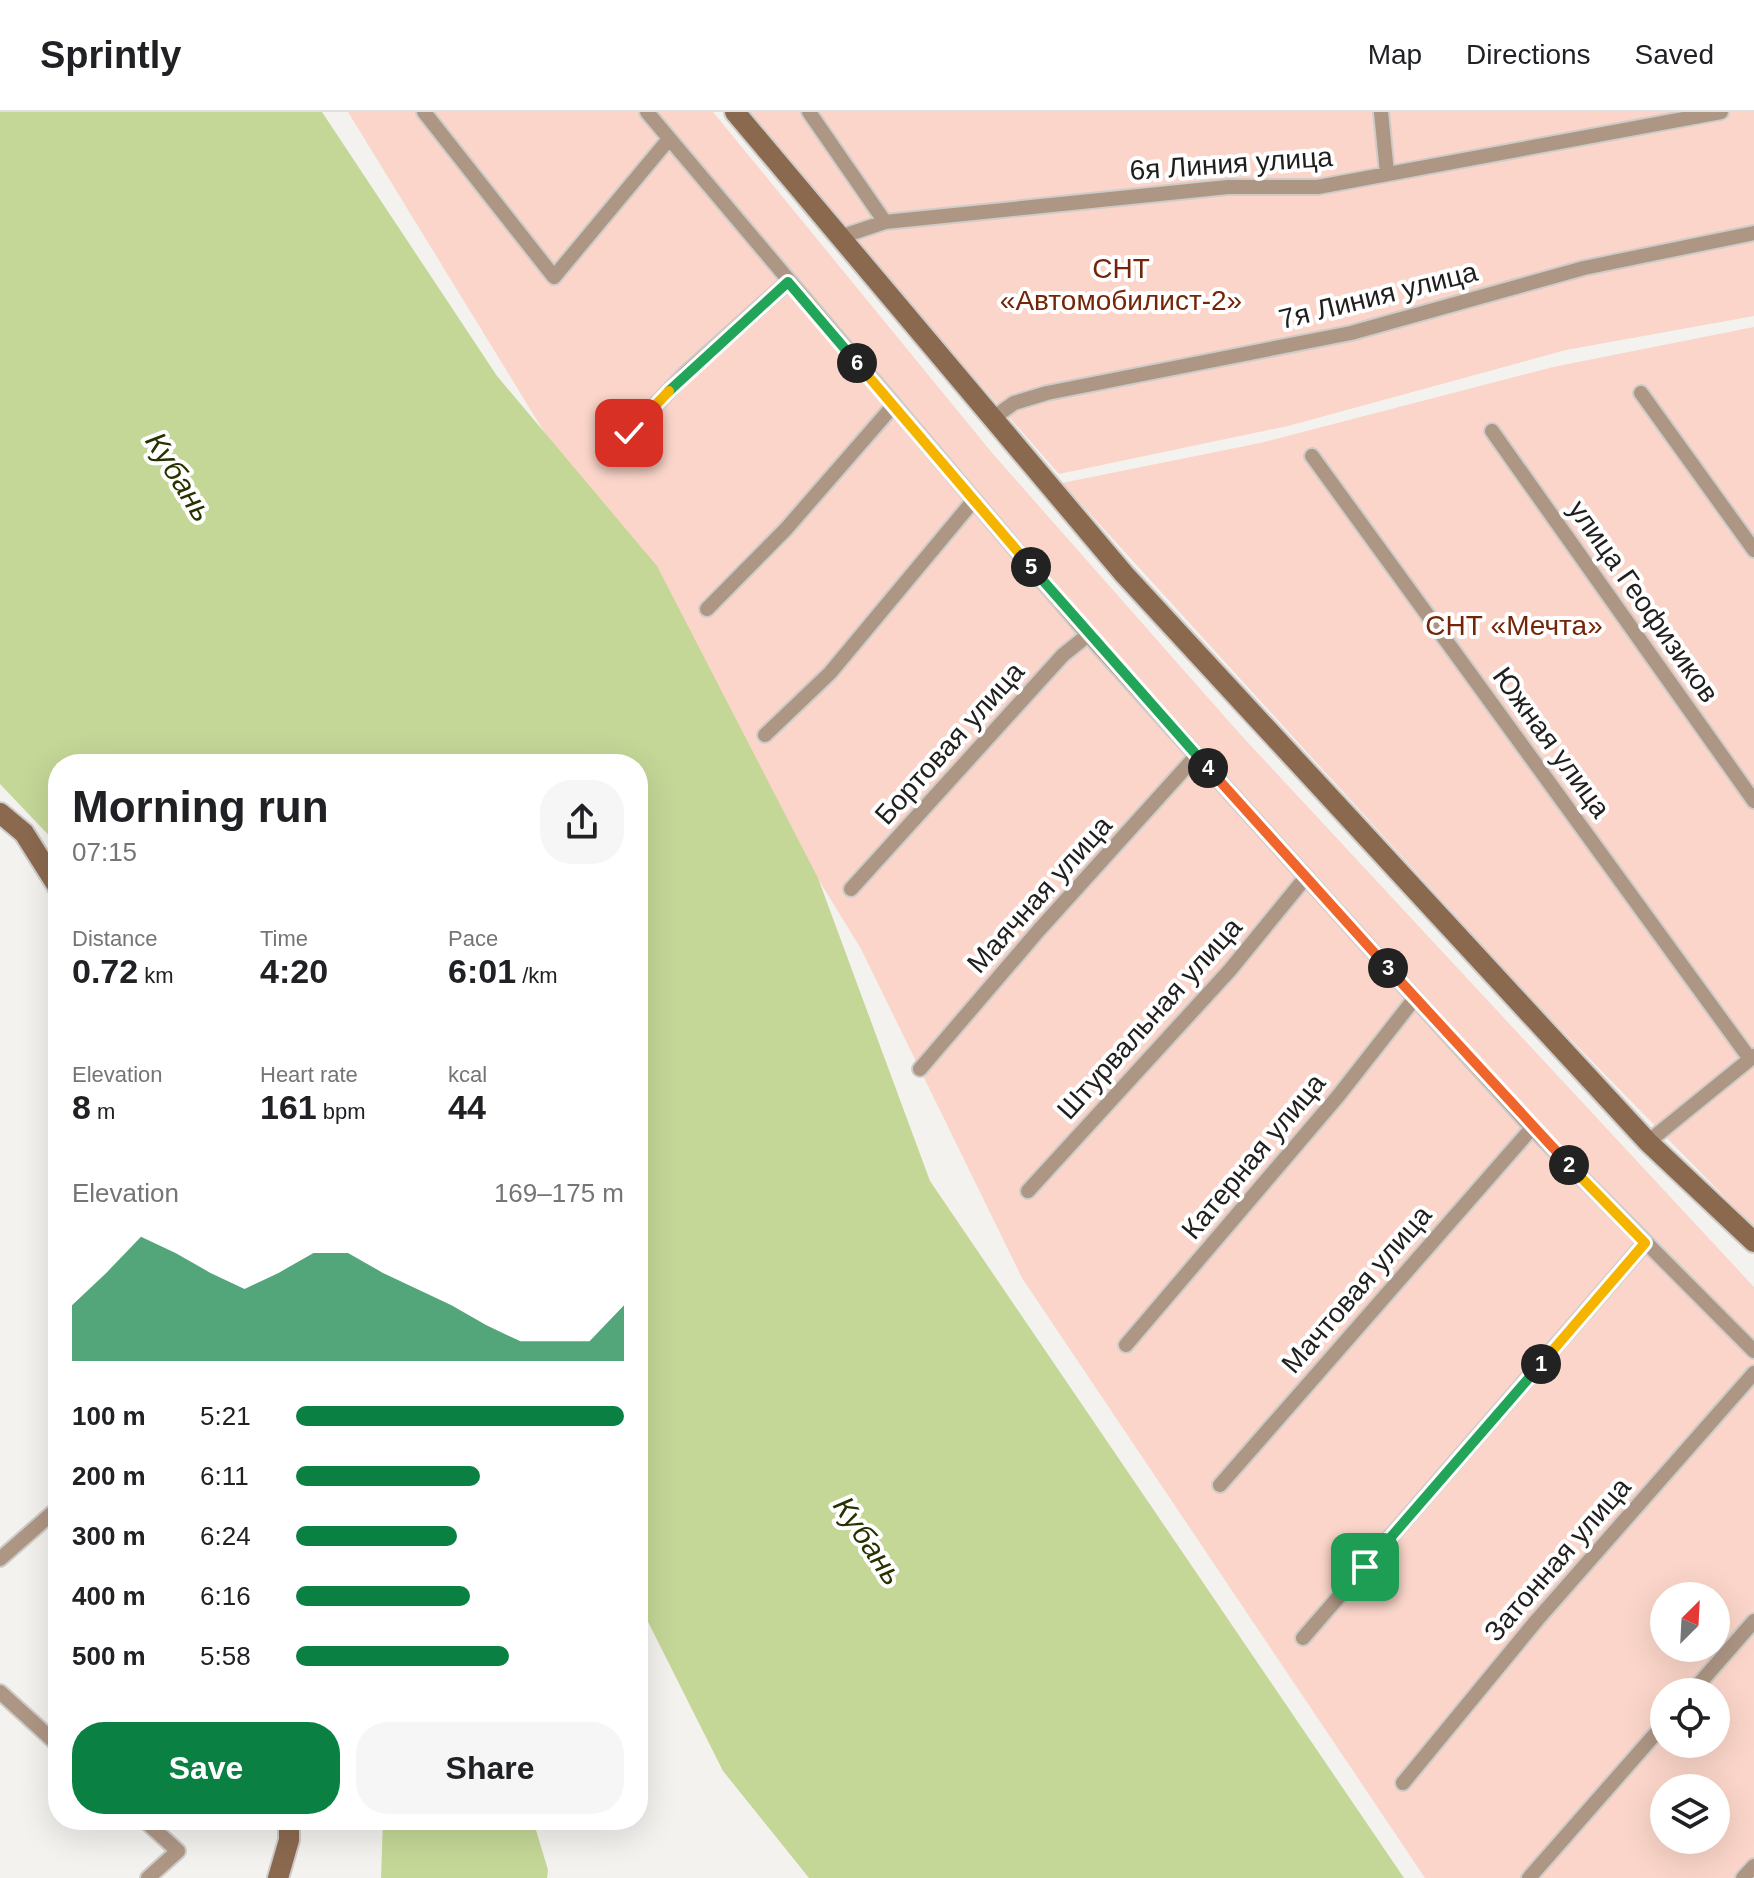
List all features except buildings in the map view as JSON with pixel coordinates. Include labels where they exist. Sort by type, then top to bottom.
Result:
[{"type":"street","points":[[424,112],[554,277],[669,139]]},
{"type":"street","points":[[647,112],[1088,635],[1532,1128],[1754,1351]]},
{"type":"street","points":[[735,112],[1124,574],[1648,1142],[1754,1242]]},
{"type":"street","points":[[809,112],[885,222]]},
{"type":"street","points":[[1381,112],[1387,173]]},
{"type":"street","name":"6я Линия улица","points":[[840,237],[885,222],[1228,187],[1318,187],[1721,112]]},
{"type":"street","name":"7я Линия улица","points":[[993,418],[1014,403],[1047,393],[1351,333],[1584,268],[1754,233]]},
{"type":"street","points":[[629,433],[685,374],[788,282]]},
{"type":"street","points":[[1641,393],[1754,550]]},
{"type":"street","points":[[707,609],[786,529],[893,406]]},
{"type":"street","name":"улица Геофизиков","points":[[1492,431],[1754,801]]},
{"type":"street","name":"Южная улица","points":[[1312,456],[1752,1057]]},
{"type":"street","points":[[765,735],[830,673],[974,500]]},
{"type":"street","name":"Бортовая улица","points":[[851,889],[1063,655],[1088,635]]},
{"type":"street","name":"Маячная улица","points":[[920,1069],[1039,930],[1197,755]]},
{"type":"street","points":[[0,813],[24,833],[48,871]]},
{"type":"street","name":"Штурвальная улица","points":[[1028,1191],[1230,970],[1306,877]]},
{"type":"street","name":"Катерная улица","points":[[1126,1345],[1339,1095],[1415,998]]},
{"type":"street","points":[[1648,1142],[1752,1057]]},
{"type":"street","name":"Мачтовая улица","points":[[1220,1485],[1532,1128]]},
{"type":"street","points":[[1303,1638],[1645,1243]]},
{"type":"street","name":"Затонная улица","points":[[1403,1783],[1537,1620],[1754,1373]]},
{"type":"street","points":[[0,1559],[48,1517]]},
{"type":"street","points":[[1704,1678],[1754,1621]]},
{"type":"street","points":[[0,1692],[48,1736]]},
{"type":"street","points":[[1529,1878],[1650,1740]]},
{"type":"street","points":[[148,1878],[178,1851],[155,1830]]},
{"type":"street","points":[[278,1878],[289,1830]]},
{"type":"street","points":[[1743,1878],[1754,1866]]},
{"type":"green space","points":[[348,112],[713,112],[993,454],[1240,734],[1754,1287],[1754,1878],[1425,1878],[1022,1278],[861,949]]},
{"type":"green space","name":"СНТ «Автомобилист-2»","points":[[750,112],[1754,112],[1754,316],[1566,350],[1288,426],[1059,474],[891,283]]},
{"type":"green space","name":"СНТ «Мечта»","points":[[1754,327],[1754,1227],[1536,1004],[1062,483],[1260,443],[1553,367]]},
{"type":"water","name":"Кубань","points":[[0,112],[322,112],[497,376],[657,566],[818,878],[930,1181],[1404,1878],[809,1878],[723,1771],[648,1622],[648,754],[48,754],[48,834],[0,784]]},
{"type":"water","points":[[383,1830],[536,1830],[548,1870],[547,1878],[381,1878]]},
{"type":"route","points":[[629,433],[685,374],[788,282],[1088,635],[1532,1128],[1645,1243],[1365,1567]]}]
